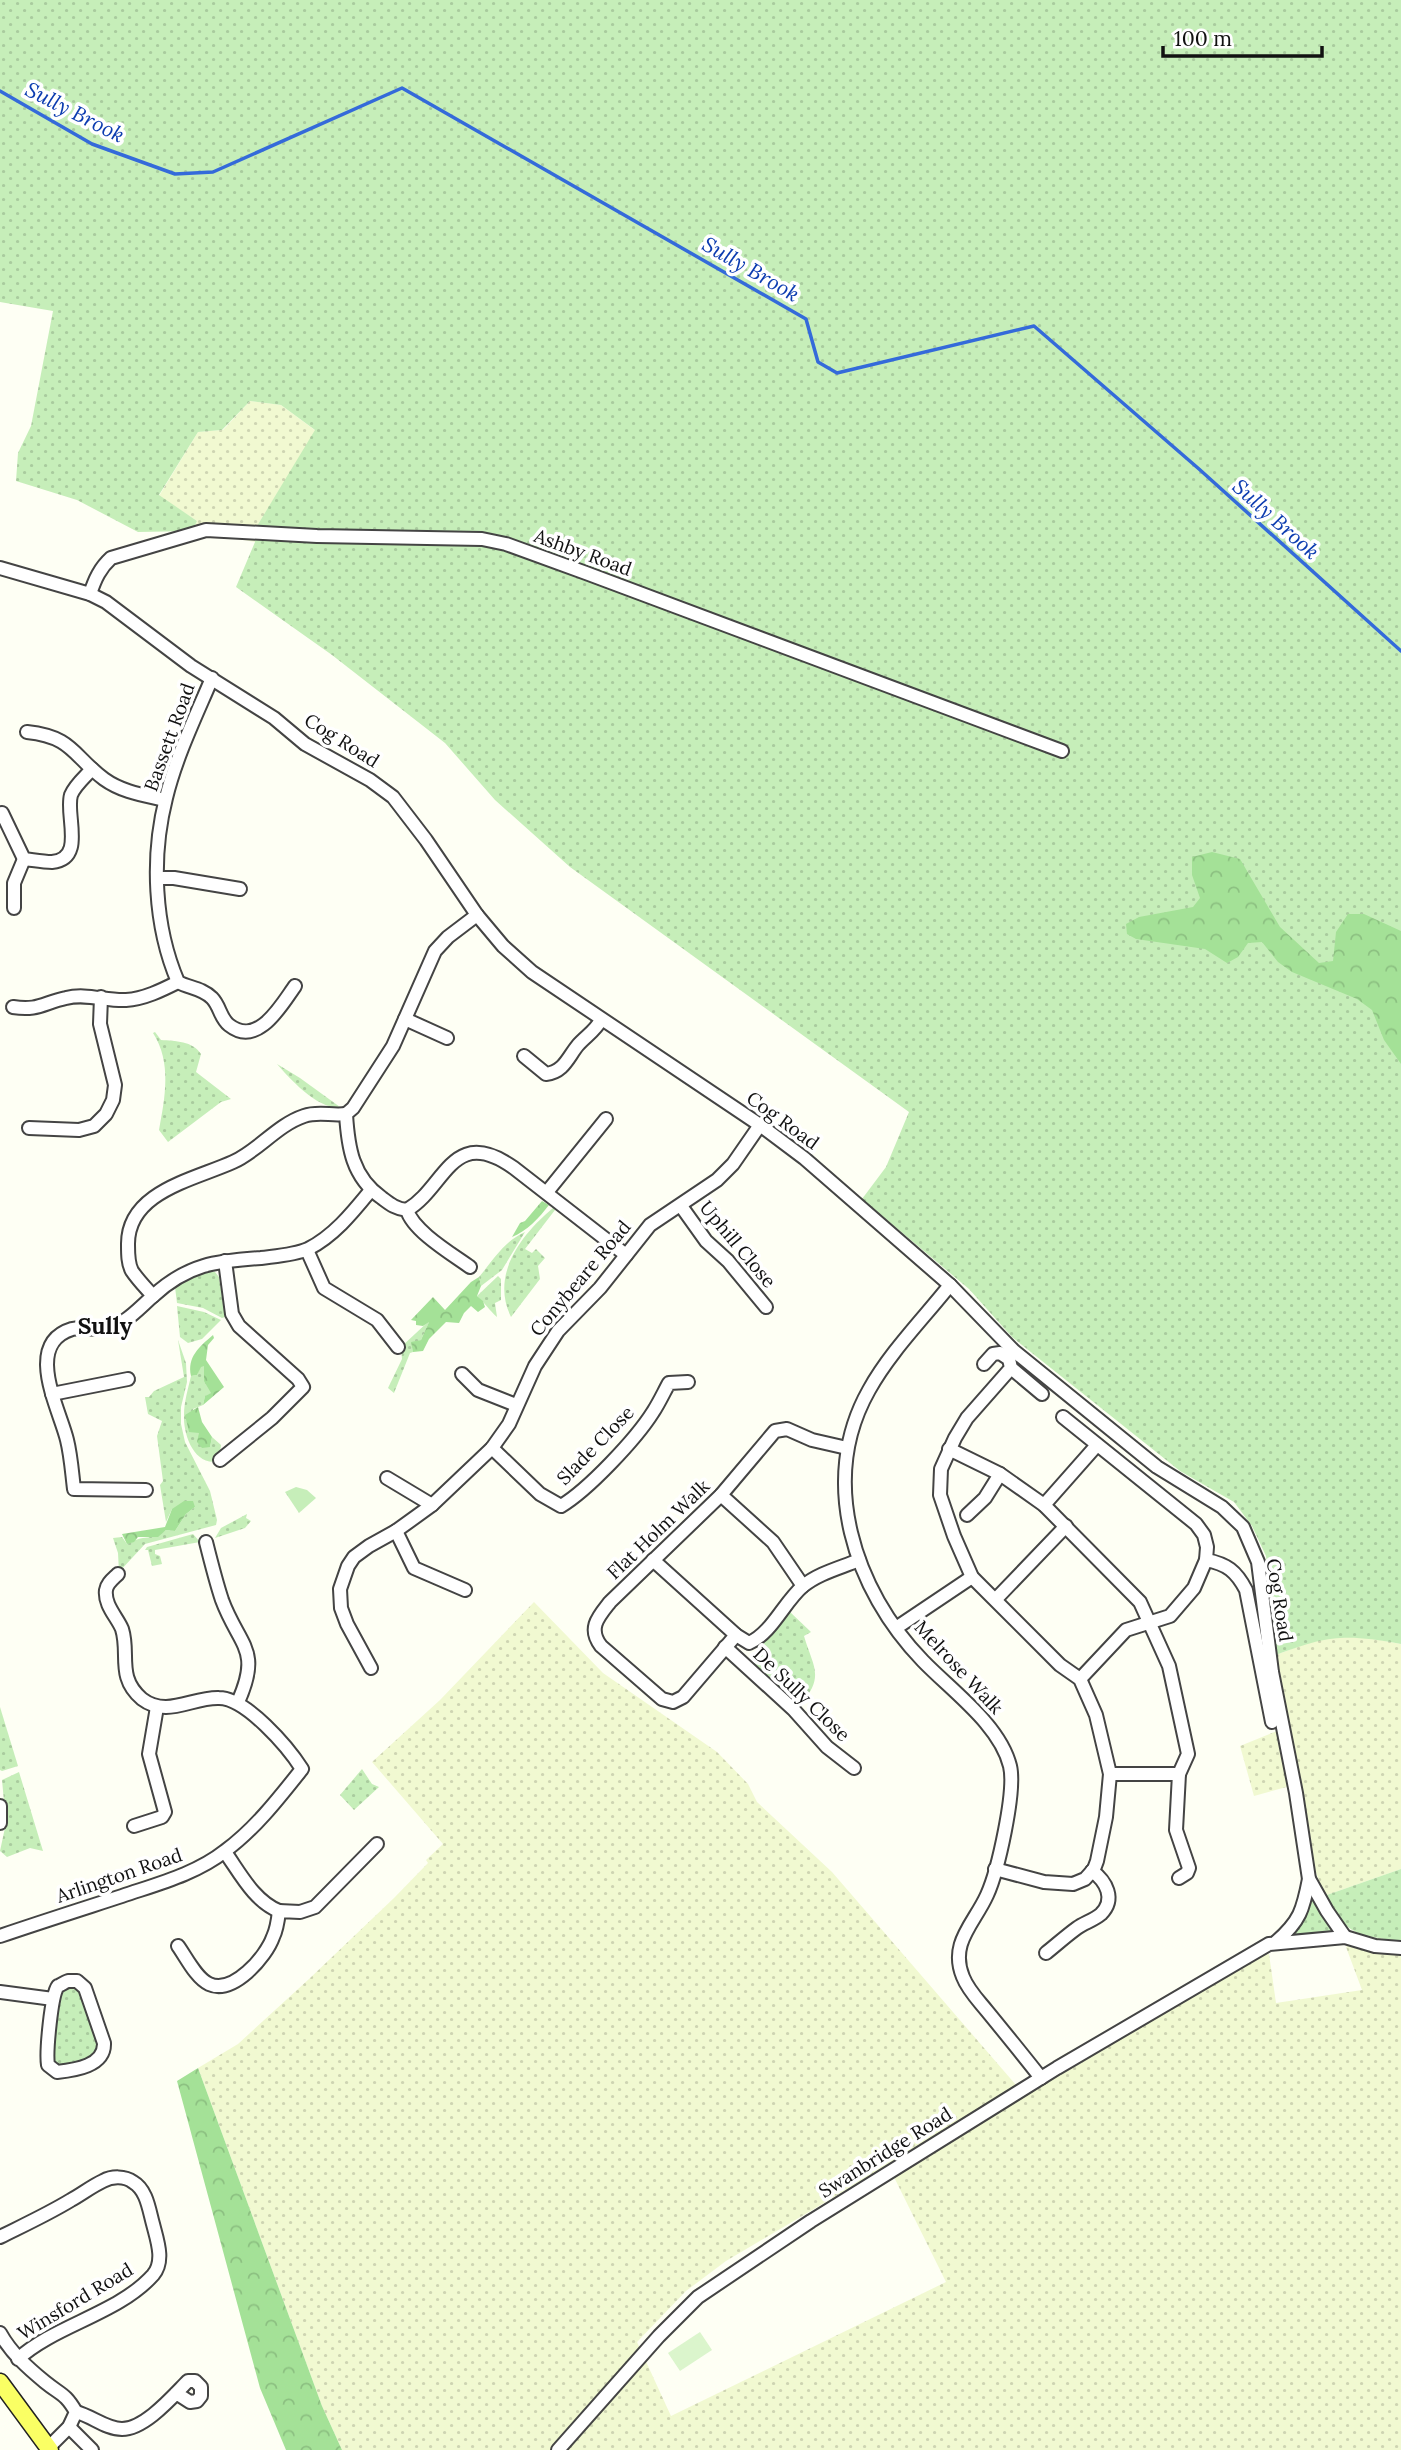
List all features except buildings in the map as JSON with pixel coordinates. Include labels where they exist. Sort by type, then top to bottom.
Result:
[{"type":"main road","points":[[0,2382],[49,2449]]},
{"type":"street","name":"Ashby Road","points":[[90,594],[94,579],[111,558],[137,548],[206,530],[317,536],[482,539],[506,544],[586,573],[1062,751]]},
{"type":"street","name":"Cog Road","points":[[0,568],[90,594],[106,602],[167,649],[274,718],[304,744],[370,780],[393,797],[477,915],[503,946],[532,972],[760,1125],[804,1158],[950,1286],[1014,1352],[1157,1467],[1222,1507],[1243,1527],[1258,1562],[1272,1672],[1310,1879],[1345,1937]]},
{"type":"street","name":"Bassett Road","points":[[178,982],[165,941],[157,878],[158,842],[165,800],[174,770],[212,678]]},
{"type":"street","points":[[27,733],[60,739],[75,750],[92,769],[124,791],[165,800]]},
{"type":"street","points":[[24,859],[57,861],[65,857],[71,849],[73,837],[70,805],[72,794],[92,769]]},
{"type":"street","points":[[2,813],[24,859],[13,884],[14,908]]},
{"type":"street","points":[[157,878],[182,879],[208,886],[240,889]]},
{"type":"street","points":[[153,1296],[130,1269],[128,1259],[130,1223],[144,1205],[177,1185],[234,1162],[255,1150],[292,1121],[320,1113],[346,1114],[354,1108],[387,1056],[435,951],[448,937],[477,915]]},
{"type":"street","points":[[13,1007],[37,1008],[66,998],[101,997],[126,1000],[146,996],[178,982],[211,997],[225,1021],[232,1028],[243,1031],[255,1030],[266,1024],[295,986]]},
{"type":"street","points":[[29,1128],[79,1130],[94,1126],[106,1114],[113,1100],[115,1085],[100,1024],[101,997]]},
{"type":"street","points":[[405,1019],[447,1038]]},
{"type":"street","points":[[524,1056],[546,1074],[555,1073],[580,1043],[594,1032],[601,1020]]},
{"type":"street","points":[[346,1114],[351,1156],[360,1177],[371,1190],[398,1209],[407,1210],[423,1197],[445,1168],[458,1158],[486,1153],[501,1158],[626,1255]]},
{"type":"street","points":[[547,1192],[606,1119]]},
{"type":"street","name":"Conybeare Road","points":[[371,1668],[346,1624],[341,1608],[340,1589],[343,1576],[354,1558],[432,1505],[492,1448],[509,1424],[535,1366],[558,1331],[600,1288],[650,1225],[717,1180],[733,1164],[760,1125]]},
{"type":"street","points":[[146,1490],[74,1489],[67,1440],[46,1374],[50,1349],[57,1338],[65,1331],[76,1328],[102,1329],[119,1324],[183,1273],[211,1262],[281,1256],[307,1250],[340,1225],[371,1190]]},
{"type":"street","name":"Uphill Close","points":[[681,1206],[706,1241],[728,1261],[766,1307]]},
{"type":"street","points":[[407,1210],[410,1219],[418,1227],[470,1267]]},
{"type":"street","points":[[307,1250],[324,1288],[377,1320],[398,1347]]},
{"type":"street","points":[[220,1460],[272,1418],[303,1387],[298,1379],[239,1326],[232,1314],[225,1261]]},
{"type":"street","name":"Melrose Walk","points":[[950,1286],[877,1376],[861,1405],[847,1448],[845,1506],[850,1534],[859,1560],[878,1601],[896,1629],[921,1659],[990,1728],[1007,1756],[1012,1790],[995,1869],[988,1894],[961,1940],[960,1968],[967,1986],[1041,2077]]},
{"type":"street","points":[[984,1364],[993,1354],[1000,1353],[1009,1359],[1010,1368],[1042,1394]]},
{"type":"street","points":[[995,1869],[1044,1882],[1073,1884],[1085,1879],[1097,1861],[1106,1817],[1110,1774],[1096,1715],[1080,1679],[1060,1665],[972,1577],[940,1495],[941,1469],[948,1449],[967,1419],[1010,1368]]},
{"type":"street","points":[[462,1374],[478,1390],[516,1405]]},
{"type":"street","points":[[52,1394],[128,1379]]},
{"type":"street","name":"Slade Close","points":[[492,1448],[540,1494],[561,1506],[575,1498],[645,1423],[668,1383],[688,1382]]},
{"type":"street","points":[[1063,1417],[1196,1524],[1204,1535],[1206,1560],[1194,1588],[1170,1616],[1126,1630],[1080,1679]]},
{"type":"street","name":"Flat Holm Walk","points":[[725,1647],[683,1697],[673,1702],[662,1699],[601,1646],[594,1633],[596,1619],[610,1602],[722,1495],[772,1434],[787,1430],[812,1440],[847,1448]]},
{"type":"street","points":[[1044,1505],[1097,1446]]},
{"type":"street","points":[[948,1449],[1000,1474],[1044,1505],[1140,1602],[1169,1666],[1188,1754],[1179,1774],[1176,1830],[1189,1868],[1187,1873],[1179,1878]]},
{"type":"street","points":[[967,1515],[985,1498],[1000,1474]]},
{"type":"street","points":[[387,1478],[432,1505]]},
{"type":"street","points":[[722,1495],[773,1542],[803,1586]]},
{"type":"street","points":[[996,1599],[1066,1526]]},
{"type":"street","points":[[396,1531],[414,1569],[465,1590]]},
{"type":"street","points":[[118,1574],[109,1582],[106,1601],[122,1631],[123,1664],[127,1677],[141,1698],[157,1707],[175,1707],[199,1699],[218,1698],[238,1702],[248,1681],[247,1649],[223,1602],[206,1542]]},
{"type":"street","points":[[653,1560],[736,1635],[749,1643],[757,1639],[803,1586],[821,1574],[859,1560]]},
{"type":"street","points":[[1206,1560],[1230,1568],[1239,1576],[1246,1590],[1272,1722]]},
{"type":"street","points":[[896,1629],[972,1577]]},
{"type":"street","points":[[725,1647],[736,1635]]},
{"type":"street","name":"De Sully Close","points":[[725,1647],[793,1709],[827,1747],[854,1768]]},
{"type":"street","name":"Arlington Road","points":[[0,1936],[174,1878],[225,1852],[280,1797],[302,1769],[292,1753],[238,1702]]},
{"type":"street","points":[[134,1826],[162,1817],[165,1812],[149,1754],[157,1707]]},
{"type":"street","points":[[1110,1774],[1179,1774]]},
{"type":"street","points":[[0,1806],[0,1823]]},
{"type":"street","points":[[225,1852],[267,1906],[279,1911],[300,1912],[315,1906],[377,1844]]},
{"type":"street","points":[[1046,1953],[1105,1908],[1109,1900],[1108,1890],[1092,1871]]},
{"type":"street","name":"Cog Road","points":[[1276,1942],[1294,1926],[1310,1879]]},
{"type":"street","points":[[178,1946],[203,1980],[222,1987],[240,1979],[259,1960],[273,1940],[279,1911]]},
{"type":"street","points":[[1276,1942],[1345,1937],[1375,1946],[1401,1948]]},
{"type":"street","name":"Swanbridge Road","points":[[558,2450],[659,2336],[698,2297],[811,2221],[1041,2077],[1276,1942]]},
{"type":"street","points":[[68,1981],[77,1981],[85,1988],[104,2043],[104,2052],[99,2060],[57,2072],[48,2065],[46,2051],[52,1999],[58,1986],[68,1981]]},
{"type":"street","points":[[0,1992],[52,1999]]},
{"type":"street","name":"Winsford Road","points":[[0,2236],[61,2206],[105,2179],[122,2177],[134,2182],[143,2191],[159,2249],[155,2272],[145,2282],[83,2322],[40,2341],[18,2358]]},
{"type":"street","name":"Winsford Road","points":[[0,2333],[18,2358],[47,2384],[68,2398],[76,2412]]},
{"type":"street","points":[[49,2449],[69,2427],[76,2412],[106,2425],[124,2429],[142,2422],[176,2393]]},
{"type":"street","points":[[69,2427],[92,2450]]},
{"type":"green space","points":[[0,0],[1401,0],[1401,1644],[1337,1638],[1310,1643],[1276,1655],[1266,1556],[1252,1526],[1234,1502],[1180,1471],[1012,1337],[969,1289],[862,1199],[886,1167],[909,1112],[570,867],[495,800],[445,743],[332,655],[236,587],[255,542],[254,531],[315,430],[281,405],[250,401],[222,430],[198,432],[159,495],[197,521],[192,531],[138,532],[77,500],[16,481],[18,453],[31,426],[53,311],[0,302]]},
{"type":"green space","points":[[250,401],[281,405],[316,431],[254,531],[255,542],[192,531],[197,521],[159,496],[198,432],[223,430]]},
{"type":"green space","points":[[1212,852],[1240,859],[1280,927],[1319,963],[1333,961],[1336,932],[1348,914],[1364,914],[1401,931],[1401,1064],[1384,1040],[1372,1010],[1357,999],[1292,972],[1278,962],[1262,942],[1248,943],[1238,957],[1227,963],[1205,949],[1136,939],[1127,934],[1126,924],[1139,917],[1193,907],[1200,898],[1192,875],[1192,857]]},
{"type":"green space","points":[[153,1033],[161,1040],[183,1042],[198,1050],[201,1054],[196,1072],[231,1099],[221,1102],[168,1142],[159,1130],[165,1068],[159,1044]]},
{"type":"green space","points":[[277,1064],[340,1107],[332,1107],[314,1099]]},
{"type":"green space","points":[[542,1201],[549,1205],[545,1210],[528,1228],[512,1237],[520,1223],[525,1221]]},
{"type":"green space","points":[[553,1208],[555,1210],[525,1249],[532,1253],[536,1249],[545,1258],[538,1266],[540,1279],[511,1317],[504,1285],[512,1256],[530,1230]]},
{"type":"green space","points":[[525,1232],[502,1270],[481,1286],[479,1277],[505,1246]]},
{"type":"green space","points":[[210,1271],[219,1277],[225,1317],[222,1318],[203,1308],[177,1303],[175,1287]]},
{"type":"green space","points":[[498,1276],[501,1279],[501,1300],[495,1303],[497,1317],[477,1296]]},
{"type":"green space","points":[[479,1277],[481,1286],[477,1296],[485,1307],[478,1312],[471,1306],[459,1323],[446,1322],[429,1339],[423,1351],[413,1352],[411,1342],[421,1340],[429,1322],[423,1326],[416,1325],[416,1321],[411,1320],[433,1297],[445,1310]]},
{"type":"green space","points":[[177,1306],[204,1312],[221,1320],[202,1339],[188,1343],[180,1337]]},
{"type":"green space","points":[[430,1320],[421,1340],[412,1343],[413,1352],[410,1353],[394,1393],[388,1388],[402,1359],[401,1347]]},
{"type":"green space","points":[[213,1335],[214,1338],[208,1345],[206,1360],[224,1387],[203,1405],[205,1396],[211,1393],[204,1381],[204,1366],[197,1375],[191,1376],[190,1369],[199,1348]]},
{"type":"green space","points":[[178,1340],[186,1363],[187,1382],[181,1407],[181,1424],[185,1442],[210,1491],[216,1525],[145,1544],[119,1572],[118,1553],[113,1538],[122,1537],[127,1544],[166,1530],[175,1531],[186,1514],[195,1507],[172,1509],[166,1522],[160,1485],[163,1481],[157,1436],[162,1421],[148,1414],[145,1397],[184,1377]]},
{"type":"green space","points":[[200,1366],[204,1366],[212,1393],[205,1396],[203,1405],[193,1409],[199,1433],[210,1447],[212,1437],[221,1445],[219,1461],[210,1462],[197,1454],[188,1439],[184,1423],[191,1376],[197,1375]]},
{"type":"green space","points":[[198,1407],[202,1422],[212,1437],[210,1447],[202,1448],[197,1442],[199,1433],[189,1432],[185,1415]]},
{"type":"green space","points":[[296,1487],[307,1490],[316,1498],[299,1513],[285,1492]]},
{"type":"green space","points":[[184,1501],[193,1501],[195,1507],[186,1514],[175,1531],[166,1530],[158,1537],[138,1537],[127,1544],[122,1534],[165,1527],[172,1509]]},
{"type":"green space","points":[[247,1514],[246,1518],[251,1521],[245,1528],[215,1538],[221,1528]]},
{"type":"green space","points":[[193,1534],[200,1542],[155,1550],[162,1564],[152,1566],[148,1550],[145,1550],[147,1547]]},
{"type":"green space","points":[[534,1602],[603,1673],[717,1752],[748,1784],[757,1802],[832,1872],[1016,2085],[1068,2052],[1078,2065],[1151,2019],[1261,1956],[1269,1954],[1276,2003],[1362,1990],[1346,1947],[1362,1936],[1401,1941],[1401,2450],[342,2450],[322,2406],[198,2068],[238,2044],[394,1898],[443,1844],[372,1762],[440,1700]],"holes":[[[888,2165],[946,2282],[671,2416],[637,2342],[686,2291],[726,2261]]]},
{"type":"green space","points":[[790,1612],[811,1632],[804,1636],[815,1678],[801,1704],[797,1704],[754,1664],[756,1661],[751,1657]]},
{"type":"green space","points":[[1334,1637],[1364,1637],[1401,1644],[1401,1869],[1324,1896],[1311,1857],[1282,1707],[1276,1655],[1310,1642]]},
{"type":"green space","points":[[0,1707],[18,1766],[2,1771],[0,1770]]},
{"type":"green space","points":[[1277,1731],[1290,1786],[1254,1796],[1240,1746]]},
{"type":"green space","points":[[362,1769],[372,1784],[379,1787],[354,1810],[340,1795]]},
{"type":"green space","points":[[19,1772],[43,1851],[30,1848],[7,1857],[0,1851],[6,1823],[2,1780]]},
{"type":"green space","points":[[1401,1869],[1401,1941],[1363,1935],[1355,1931],[1340,1919],[1324,1896]]},
{"type":"green space","points":[[1310,1893],[1335,1932],[1291,1936],[1291,1934]]},
{"type":"green space","points":[[70,1984],[79,1988],[100,2045],[96,2057],[64,2068],[52,2063],[50,2054],[59,1992]]},
{"type":"green space","points":[[198,2068],[322,2406],[342,2450],[286,2450],[260,2388],[177,2081]]},
{"type":"green space","points":[[700,2332],[712,2350],[680,2371],[668,2353]]},
{"type":"waterway","name":"Sully Brook","points":[[0,91],[92,144],[175,174],[213,172],[402,88],[806,319],[818,362],[837,373],[1034,326],[1199,469],[1401,651]]},
{"type":"district","name":"Sully","points":[[105,1325]]}]
